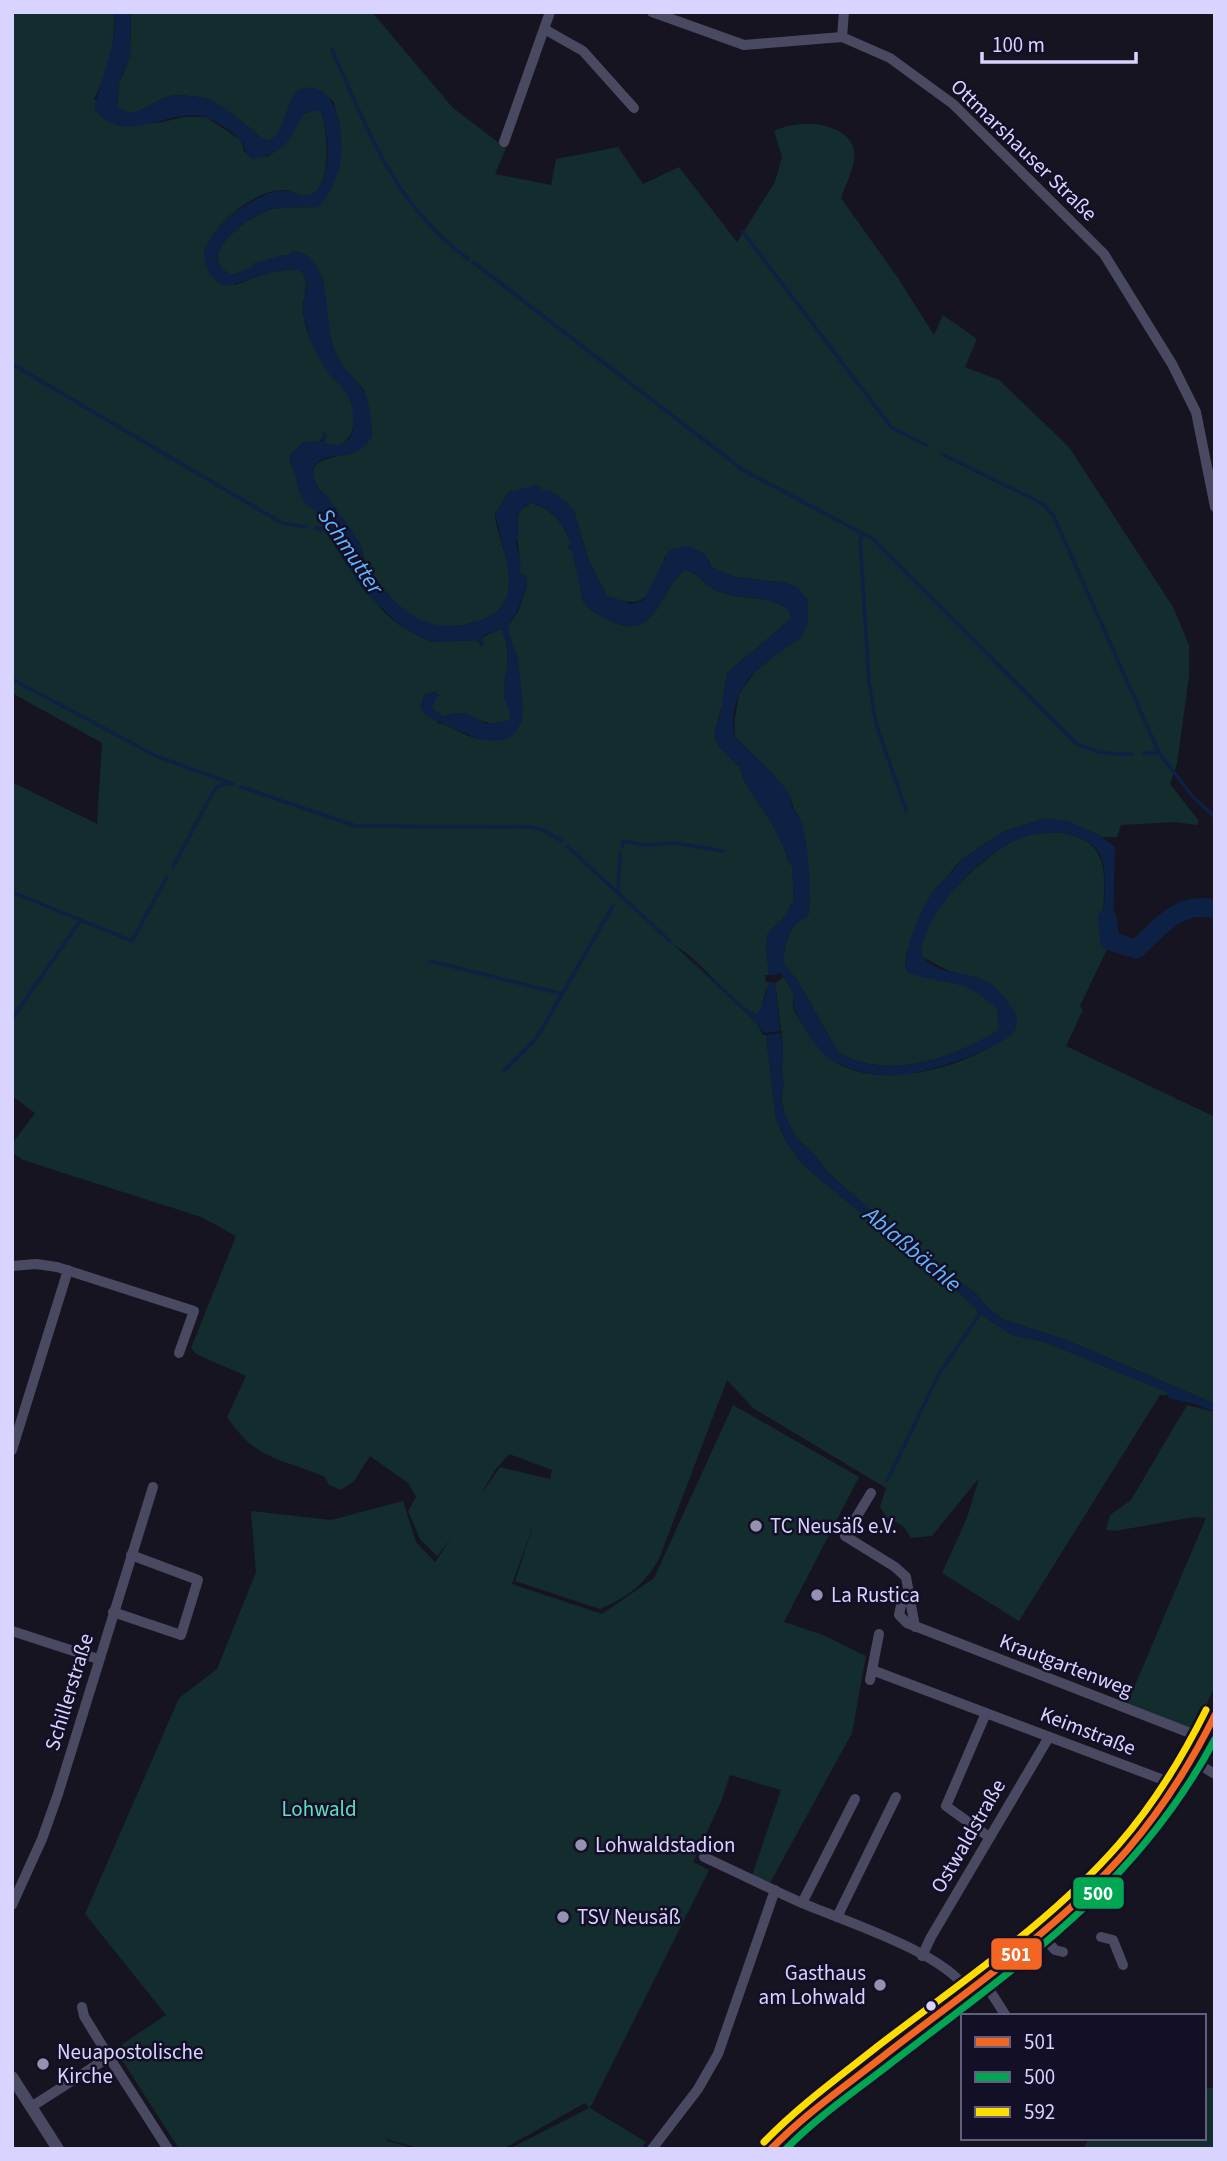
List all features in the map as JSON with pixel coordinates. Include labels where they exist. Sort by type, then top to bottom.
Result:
[{"type":"street","points":[[504,142],[546,30],[550,12]]},
{"type":"street","name":"Ottmarshauser Straße","points":[[652,12],[744,45],[842,37],[890,58],[953,104],[1104,254],[1172,364],[1196,412],[1215,507]]},
{"type":"street","points":[[842,37],[844,12]]},
{"type":"street","points":[[546,30],[583,51],[634,108]]},
{"type":"street","points":[[12,1266],[36,1264],[68,1270],[194,1311],[178,1353]]},
{"type":"street","points":[[12,1450],[68,1270]]},
{"type":"street","name":"Schillerstraße","points":[[12,1905],[42,1839],[153,1487]]},
{"type":"street","name":"Krautgartenweg","points":[[871,1493],[845,1536],[901,1571],[906,1577],[915,1627],[1203,1738]]},
{"type":"street","points":[[113,1612],[181,1635],[195,1591],[198,1580],[131,1555]]},
{"type":"street","points":[[12,1631],[99,1659]]},
{"type":"street","name":"Keimstraße","points":[[879,1634],[871,1675],[986,1713],[1177,1785]]},
{"type":"street","points":[[986,1713],[946,1806],[989,1837]]},
{"type":"street","points":[[771,2149],[839,2091],[983,1980],[1111,1869],[1177,1785],[1215,1715]]},
{"type":"street","name":"Ostwaldstraße","points":[[922,1956],[1049,1737]]},
{"type":"street","points":[[1191,1760],[1215,1774]]},
{"type":"street","points":[[837,1917],[896,1797]]},
{"type":"street","points":[[802,1903],[855,1799]]},
{"type":"street","points":[[704,1857],[802,1903],[876,1932],[954,1975],[967,1990]]},
{"type":"street","points":[[652,2149],[698,2089],[718,2054],[775,1890]]},
{"type":"street","points":[[1040,1933],[1055,1951],[1063,1952]]},
{"type":"street","points":[[1101,1937],[1112,1940],[1123,1965]]},
{"type":"street","points":[[983,1980],[1005,2014]]},
{"type":"street","points":[[82,2007],[84,2016],[168,2149]]},
{"type":"street","points":[[31,2107],[109,2057]]},
{"type":"street","points":[[12,2077],[58,2149]]},
{"type":"green space","name":"Lohwald","points":[[12,12],[114,12],[110,57],[94,99],[122,126],[184,117],[206,117],[241,140],[244,151],[252,158],[269,156],[304,114],[316,110],[321,112],[327,156],[323,180],[318,189],[308,195],[280,190],[257,197],[223,222],[214,233],[204,254],[234,285],[269,273],[288,270],[296,270],[305,275],[303,309],[307,332],[327,370],[348,396],[354,419],[351,434],[340,445],[325,444],[326,433],[319,442],[304,442],[291,454],[290,460],[305,501],[323,521],[324,529],[347,565],[384,612],[402,627],[431,642],[476,640],[482,646],[482,637],[501,629],[505,637],[507,661],[504,694],[511,715],[508,721],[487,722],[461,713],[444,717],[432,709],[436,692],[426,694],[423,698],[438,723],[474,737],[504,740],[523,709],[517,659],[509,634],[509,624],[518,612],[527,586],[526,577],[519,573],[517,524],[520,510],[531,503],[546,509],[565,529],[571,542],[583,601],[591,610],[609,620],[625,626],[637,625],[647,620],[685,570],[694,573],[718,591],[773,602],[789,610],[791,619],[727,673],[714,736],[720,748],[740,767],[744,781],[771,822],[792,866],[794,901],[782,920],[768,933],[766,945],[769,975],[765,975],[769,988],[766,989],[758,1015],[738,1002],[674,945],[757,1023],[763,1035],[766,1035],[776,1119],[787,1143],[802,1164],[893,1239],[897,1246],[961,1294],[977,1312],[1012,1335],[1045,1342],[1168,1392],[1167,1395],[1160,1395],[1019,1621],[942,1573],[967,1518],[979,1478],[932,1536],[911,1538],[903,1526],[886,1517],[880,1507],[886,1488],[753,1408],[727,1380],[659,1559],[641,1583],[627,1595],[600,1609],[515,1581],[535,1520],[512,1584],[602,1614],[654,1578],[733,1405],[859,1477],[784,1622],[823,1635],[866,1656],[852,1733],[770,1883],[751,1879],[781,1790],[730,1775],[721,1802],[693,1862],[709,1870],[590,2108],[646,2142],[641,2149],[509,2149],[589,2108],[585,2103],[503,2149],[422,2149],[389,2140],[385,2136],[388,2141],[417,2149],[179,2149],[115,2049],[166,2015],[85,1914],[179,1698],[217,1669],[256,1572],[251,1511],[331,1520],[403,1501],[416,1542],[435,1562],[452,1537],[437,1556],[420,1539],[408,1511],[416,1497],[408,1483],[370,1456],[354,1481],[341,1490],[329,1485],[325,1477],[259,1450],[227,1417],[246,1376],[196,1354],[191,1348],[236,1236],[201,1217],[23,1160],[13,1153],[12,1144],[35,1113],[12,1096],[12,782],[97,824],[102,743],[12,693]],"holes":[[[509,1454],[552,1470],[550,1479],[500,1467],[480,1496],[495,1470]]]},
{"type":"green space","points":[[131,12],[372,12],[453,108],[499,143],[507,146],[495,174],[551,185],[556,159],[618,147],[643,184],[679,167],[737,242],[775,182],[782,157],[774,131],[807,124],[832,128],[842,133],[850,141],[854,157],[841,198],[898,278],[934,335],[943,315],[977,339],[965,367],[999,380],[1069,447],[1173,607],[1189,645],[1189,676],[1177,764],[1170,784],[1199,821],[1197,825],[1174,822],[1121,825],[1117,837],[1102,837],[1085,829],[1028,824],[1005,831],[961,860],[931,895],[915,929],[905,966],[909,973],[970,987],[979,992],[998,1010],[999,1030],[962,1049],[920,1063],[877,1065],[857,1061],[838,1052],[797,980],[783,963],[791,931],[794,925],[808,915],[810,902],[809,873],[798,815],[790,796],[735,737],[734,723],[739,695],[755,672],[801,637],[808,622],[808,600],[787,583],[735,577],[711,567],[708,559],[665,556],[657,579],[647,596],[632,602],[607,596],[588,559],[574,511],[549,490],[509,492],[495,514],[510,581],[507,597],[497,611],[476,622],[445,627],[424,623],[404,610],[385,591],[371,571],[364,560],[358,540],[327,502],[314,478],[315,466],[321,461],[356,450],[372,436],[364,390],[341,365],[334,350],[328,326],[323,279],[288,255],[253,264],[252,268],[232,275],[221,267],[218,258],[220,248],[227,238],[259,214],[279,208],[318,207],[339,169],[340,133],[334,102],[317,91],[305,88],[297,92],[284,123],[269,141],[205,98],[175,95],[137,111],[124,111],[117,106],[119,83],[130,57]]},
{"type":"green space","points":[[1057,832],[1087,842],[1096,850],[1101,860],[1104,872],[1102,932],[1105,943],[1109,945],[1080,1006],[1083,1010],[1066,1046],[1215,1117],[1215,1404],[1066,1340],[1004,1320],[988,1308],[975,1293],[913,1247],[827,1172],[815,1155],[795,1137],[784,1113],[781,1097],[784,1083],[781,1071],[783,1047],[775,983],[784,977],[794,996],[794,1010],[816,1045],[836,1062],[857,1071],[880,1075],[930,1070],[976,1054],[998,1042],[1016,1014],[990,983],[949,971],[922,957],[922,942],[929,924],[941,906],[972,871],[989,857],[1019,838]]},
{"type":"green space","points":[[1187,1405],[1215,1412],[1215,1686],[1196,1726],[1190,1729],[1127,1704],[1206,1518],[1194,1517],[1115,1531],[1106,1530],[1110,1515],[1131,1500]]},
{"type":"green space","points":[[1215,2087],[1215,2149],[1083,2149],[1088,2140],[1206,2140],[1206,2089]]},
{"type":"water","points":[[114,12],[131,12],[130,57],[119,83],[117,105],[124,110],[138,111],[175,95],[205,98],[212,100],[269,141],[280,129],[297,91],[316,88],[326,94],[333,104],[341,131],[341,158],[335,180],[325,199],[318,207],[278,208],[248,220],[227,239],[220,249],[218,259],[221,268],[233,275],[252,268],[253,264],[288,255],[293,251],[308,256],[318,269],[324,287],[334,349],[365,393],[372,436],[358,451],[318,462],[313,470],[314,480],[356,538],[365,561],[377,580],[401,607],[414,617],[446,626],[464,625],[495,614],[507,598],[509,578],[503,545],[498,546],[502,542],[495,514],[509,492],[537,485],[568,503],[574,511],[588,559],[607,596],[632,604],[644,600],[669,550],[689,546],[705,554],[711,567],[735,577],[787,583],[797,587],[808,600],[808,622],[801,637],[766,662],[744,685],[736,704],[733,728],[738,740],[786,790],[801,822],[809,870],[808,915],[793,927],[783,962],[797,980],[838,1052],[857,1061],[877,1065],[920,1063],[962,1049],[999,1030],[998,1010],[975,991],[909,973],[905,967],[915,926],[935,889],[961,860],[1005,831],[1045,818],[1068,821],[1102,837],[1115,847],[1113,930],[1109,945],[1105,943],[1102,935],[1104,871],[1097,850],[1084,840],[1063,833],[1042,833],[1021,838],[990,856],[958,885],[933,919],[921,952],[933,966],[983,980],[995,987],[1016,1014],[1015,1030],[996,1045],[980,1052],[945,1065],[902,1075],[858,1071],[828,1057],[802,1024],[786,980],[779,972],[769,975],[766,945],[768,933],[782,920],[794,901],[792,866],[771,822],[744,781],[740,767],[720,748],[714,736],[727,673],[791,619],[789,610],[773,602],[718,591],[694,573],[685,570],[676,578],[647,620],[637,626],[625,626],[609,620],[591,610],[583,601],[572,551],[568,548],[570,543],[556,517],[531,503],[517,516],[519,531],[516,541],[521,565],[519,572],[526,577],[527,586],[509,624],[509,634],[518,659],[522,722],[511,737],[487,740],[465,734],[426,715],[420,706],[426,694],[435,692],[440,696],[436,698],[432,709],[444,717],[457,713],[467,714],[486,724],[508,721],[511,715],[504,694],[507,661],[505,637],[501,629],[482,636],[484,646],[476,640],[431,642],[402,627],[363,590],[324,529],[321,517],[302,498],[290,460],[291,454],[304,442],[322,441],[323,432],[326,432],[325,444],[339,445],[347,441],[354,423],[348,396],[327,371],[310,338],[303,310],[305,277],[297,270],[277,271],[224,286],[212,276],[205,262],[205,250],[210,239],[218,228],[241,208],[276,191],[308,195],[317,190],[325,173],[328,152],[321,112],[316,110],[304,114],[285,145],[272,153],[252,159],[235,135],[205,117],[191,115],[133,126],[119,126],[106,120],[94,108],[112,46]]},
{"type":"water","points":[[667,938],[756,1015],[762,1007],[769,982],[775,983],[780,1031],[764,1033],[757,1023]]},
{"type":"water","name":"Ablaßbächle","points":[[780,1033],[784,1083],[781,1097],[784,1113],[795,1137],[815,1155],[827,1172],[913,1247],[975,1293],[988,1308],[1004,1320],[1066,1340],[1215,1404],[1215,1412],[1168,1398],[1167,1392],[1045,1342],[1012,1335],[977,1312],[961,1294],[897,1246],[893,1239],[802,1164],[787,1143],[776,1119],[766,1035]]},
{"type":"waterway","points":[[332,50],[372,137],[402,190],[420,214],[468,259]]},
{"type":"waterway","points":[[743,232],[891,427],[926,445]]},
{"type":"waterway","points":[[473,262],[743,470],[873,539],[1077,744],[1104,753],[1132,754]]},
{"type":"waterway","points":[[12,364],[282,523],[306,527]]},
{"type":"waterway","points":[[942,454],[1043,504],[1053,515],[1159,753],[1193,797],[1215,817]]},
{"type":"waterway","points":[[316,528],[325,529]]},
{"type":"waterway","points":[[862,533],[860,540],[869,682],[876,723],[906,811]]},
{"type":"waterway","points":[[12,679],[156,756],[233,784]]},
{"type":"waterway","points":[[1144,753],[1159,753]]},
{"type":"waterway","points":[[173,867],[213,792],[217,787],[228,783]]},
{"type":"waterway","points":[[241,787],[356,826],[530,827],[541,829],[562,841]]},
{"type":"waterway","points":[[622,846],[624,841],[645,845],[676,843],[722,851]]},
{"type":"waterway","points":[[567,846],[671,942]]},
{"type":"waterway","points":[[618,893],[620,854]]},
{"type":"waterway","points":[[12,892],[132,941],[167,877]]},
{"type":"waterway","points":[[504,1071],[536,1039],[613,906]]},
{"type":"waterway","points":[[1136,949],[1180,912],[1190,909],[1215,909]]},
{"type":"waterway","name":"Schmutter","points":[[1107,918],[1110,941],[1132,948]]},
{"type":"waterway","points":[[12,1019],[80,921]]},
{"type":"waterway","points":[[430,961],[562,994]]},
{"type":"waterway","points":[[887,1481],[939,1374],[981,1312]]},
{"type":"transit line","name":"592","points":[[764,2142],[834,2081],[1034,1926],[1092,1873],[1132,1829],[1156,1797],[1206,1710]]},
{"type":"transit line","name":"501","points":[[771,2149],[798,2123],[1012,1957],[1073,1906],[1128,1849],[1165,1801],[1215,1715]]},
{"type":"transit line","name":"500","points":[[786,2149],[823,2115],[984,1992],[1071,1920],[1111,1881],[1149,1838],[1184,1791],[1215,1739]]},
{"type":"place","name":"TC Neusäß e.V.","points":[[756,1526]]},
{"type":"place","name":"La Rustica","points":[[817,1595]]},
{"type":"place","name":"Lohwaldstadion","points":[[581,1845]]},
{"type":"place","name":"TSV Neusäß","points":[[563,1917]]},
{"type":"place","name":"Gasthaus am Lohwald","points":[[880,1985]]},
{"type":"place","name":"Neuapostolische Kirche","points":[[43,2064]]}]
